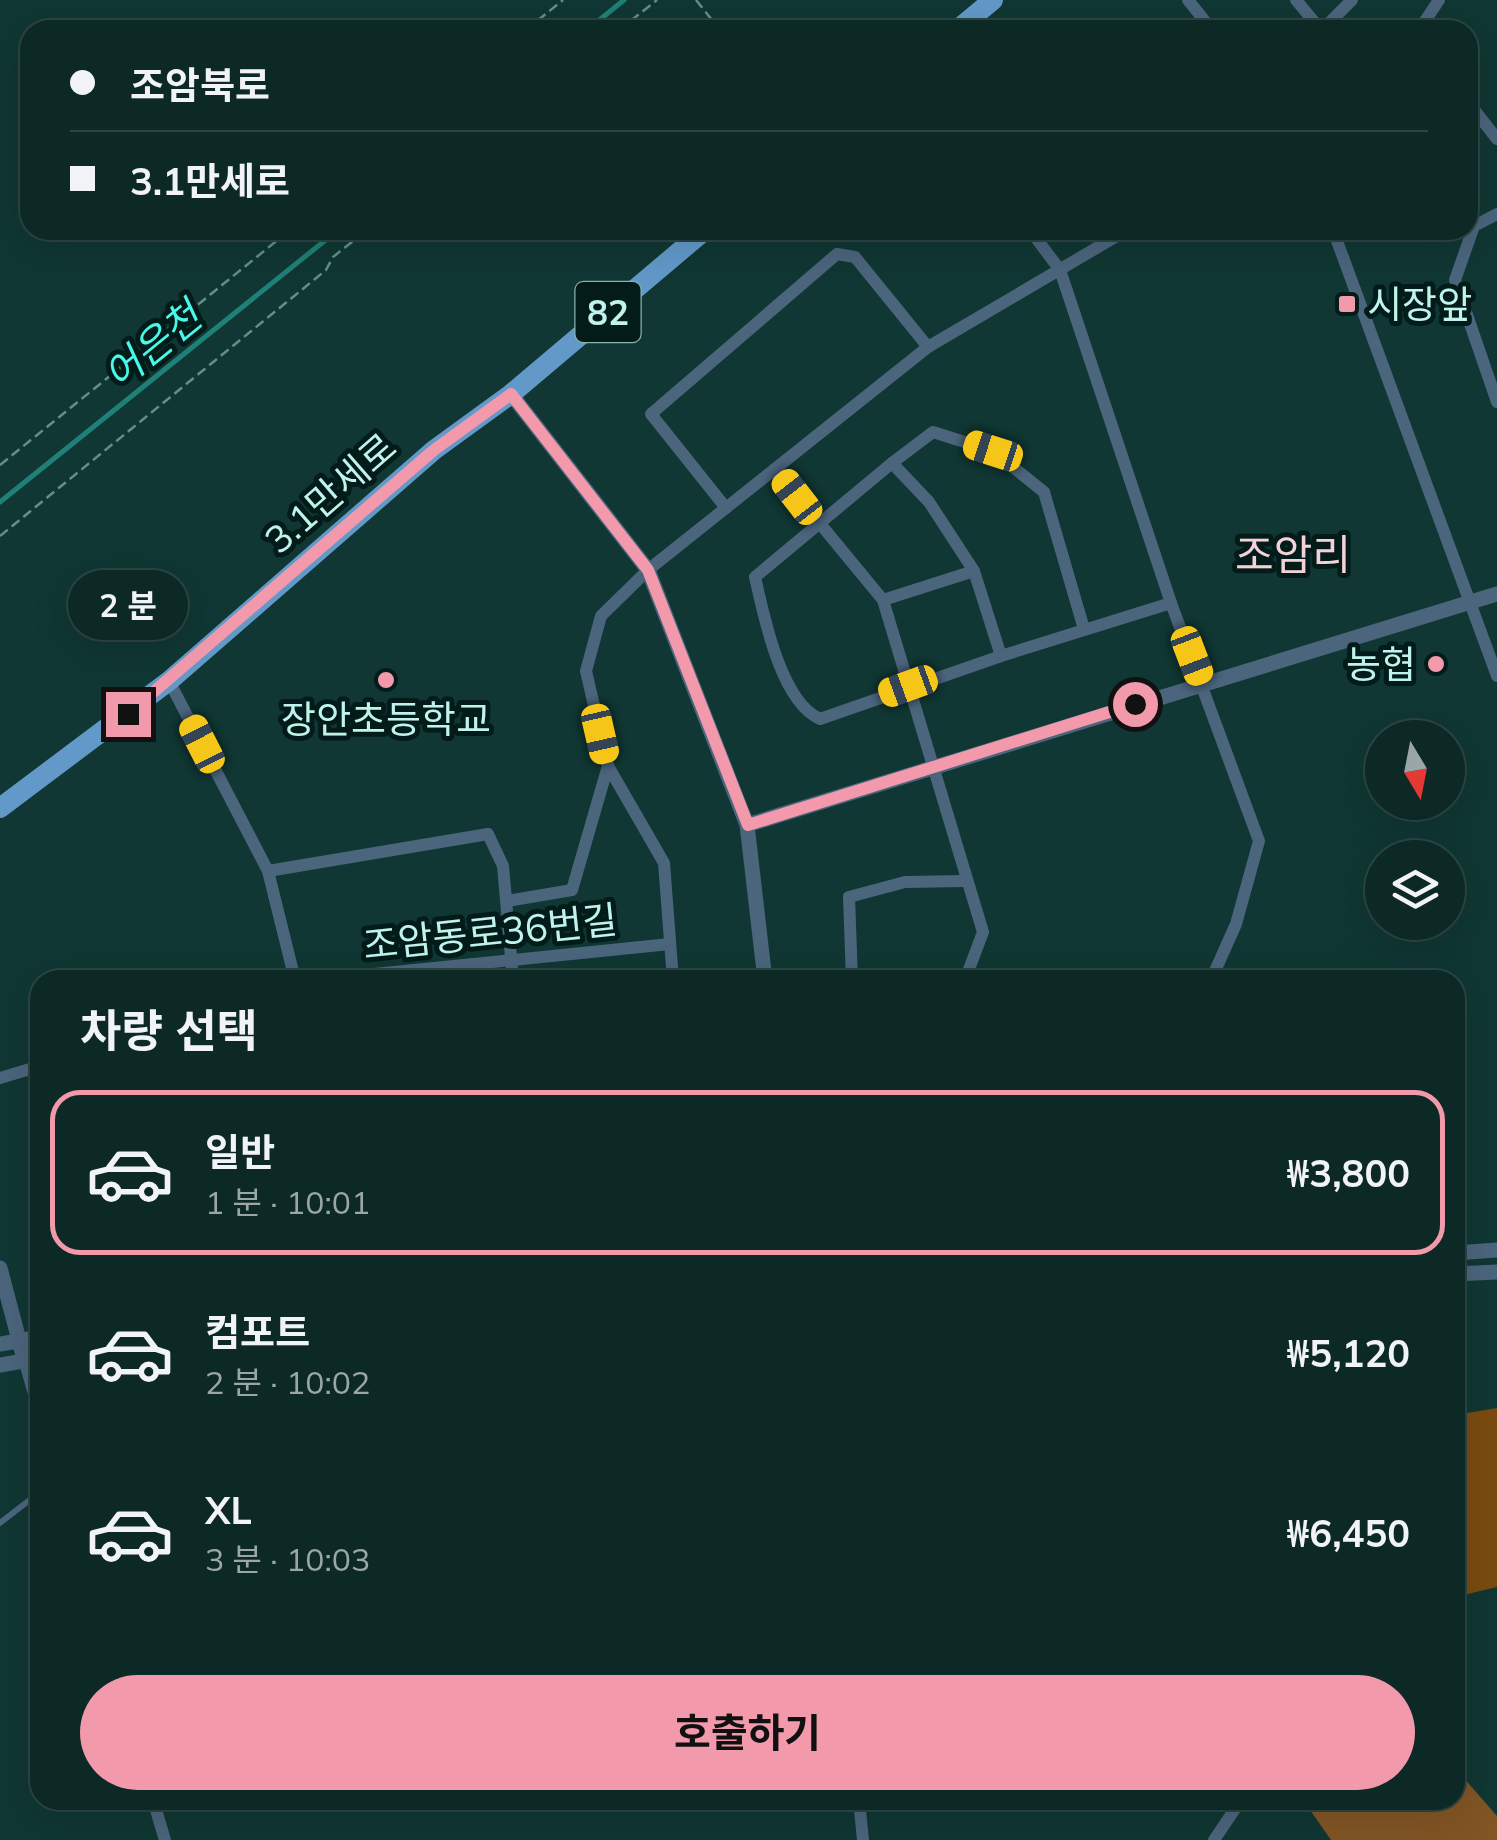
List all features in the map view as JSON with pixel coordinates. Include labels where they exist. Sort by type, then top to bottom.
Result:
[{"type":"main road","points":[[969,20],[993,0]]},
{"type":"main road","name":"3.1만세로","points":[[0,808],[170,681],[434,450],[511,394],[694,240]]},
{"type":"street","points":[[1188,0],[1204,20]]},
{"type":"street","points":[[1296,0],[1313,20]]},
{"type":"street","points":[[1331,20],[1352,0]]},
{"type":"street","points":[[1478,115],[1497,139]]},
{"type":"street","points":[[1038,240],[1060,270],[1171,602],[1259,842],[1236,924],[1215,970]]},
{"type":"street","points":[[672,970],[664,863],[608,766],[586,671],[600,616],[648,570],[928,346],[1110,240]]},
{"type":"street","points":[[1337,240],[1497,676]]},
{"type":"street","points":[[1469,240],[1455,280],[1497,402]]},
{"type":"street","points":[[726,508],[651,414],[837,254],[855,257],[928,346]]},
{"type":"street","points":[[511,394],[648,570],[748,825],[764,970]]},
{"type":"street","points":[[1084,629],[1044,492],[993,451],[934,432],[755,578],[769,642],[806,712],[820,719],[908,686],[1171,602]]},
{"type":"street","points":[[892,463],[929,502],[974,572],[1001,656]]},
{"type":"street","points":[[774,469],[883,600],[964,881],[983,932],[969,970]]},
{"type":"street","points":[[883,600],[974,572]]},
{"type":"street","points":[[748,825],[1497,594]]},
{"type":"street","points":[[170,681],[268,871],[293,970]]},
{"type":"street","points":[[506,902],[572,890],[608,766]]},
{"type":"street","points":[[268,871],[488,834],[503,866],[513,970]]},
{"type":"street","points":[[852,970],[849,897],[905,882],[964,881]]},
{"type":"street","name":"조암동로36번길","points":[[405,970],[670,944]]},
{"type":"street","points":[[0,1078],[30,1069]]},
{"type":"street","points":[[1465,1252],[1497,1250]]},
{"type":"street","points":[[0,1268],[18,1339],[30,1356]]},
{"type":"street","points":[[1465,1274],[1497,1272]]},
{"type":"street","points":[[0,1344],[30,1338]]},
{"type":"street","points":[[0,1365],[30,1359]]},
{"type":"street","points":[[156,1810],[165,1840]]},
{"type":"street","points":[[860,1810],[864,1840]]},
{"type":"street","points":[[1214,1840],[1234,1810]]},
{"type":"lane","points":[[0,1523],[30,1500]]},
{"type":"path","points":[[538,20],[563,0]]},
{"type":"path","points":[[632,20],[657,0]]},
{"type":"path","points":[[696,0],[712,20]]},
{"type":"path","points":[[0,465],[278,240]]},
{"type":"path","points":[[0,536],[326,270],[332,257],[353,240]]},
{"type":"shaded area","points":[[1497,1408],[1497,1587],[1465,1595],[1465,1413]]},
{"type":"shaded area","points":[[1465,1779],[1497,1816],[1497,1840],[1331,1840],[1310,1810],[1465,1810]]},
{"type":"waterway","name":"어은천","points":[[599,20],[624,0]]},
{"type":"waterway","name":"어은천","points":[[0,502],[326,240]]},
{"type":"place","name":"시장앞","points":[[1347,304]]},
{"type":"place","name":"농협","points":[[1436,664]]},
{"type":"place","name":"장안초등학교","points":[[386,680]]},
{"type":"district","name":"조암리","points":[[1293,554]]},
{"type":"route","points":[[128,714],[434,450],[511,394],[594,506],[648,570],[748,825],[1135,704]]}]
